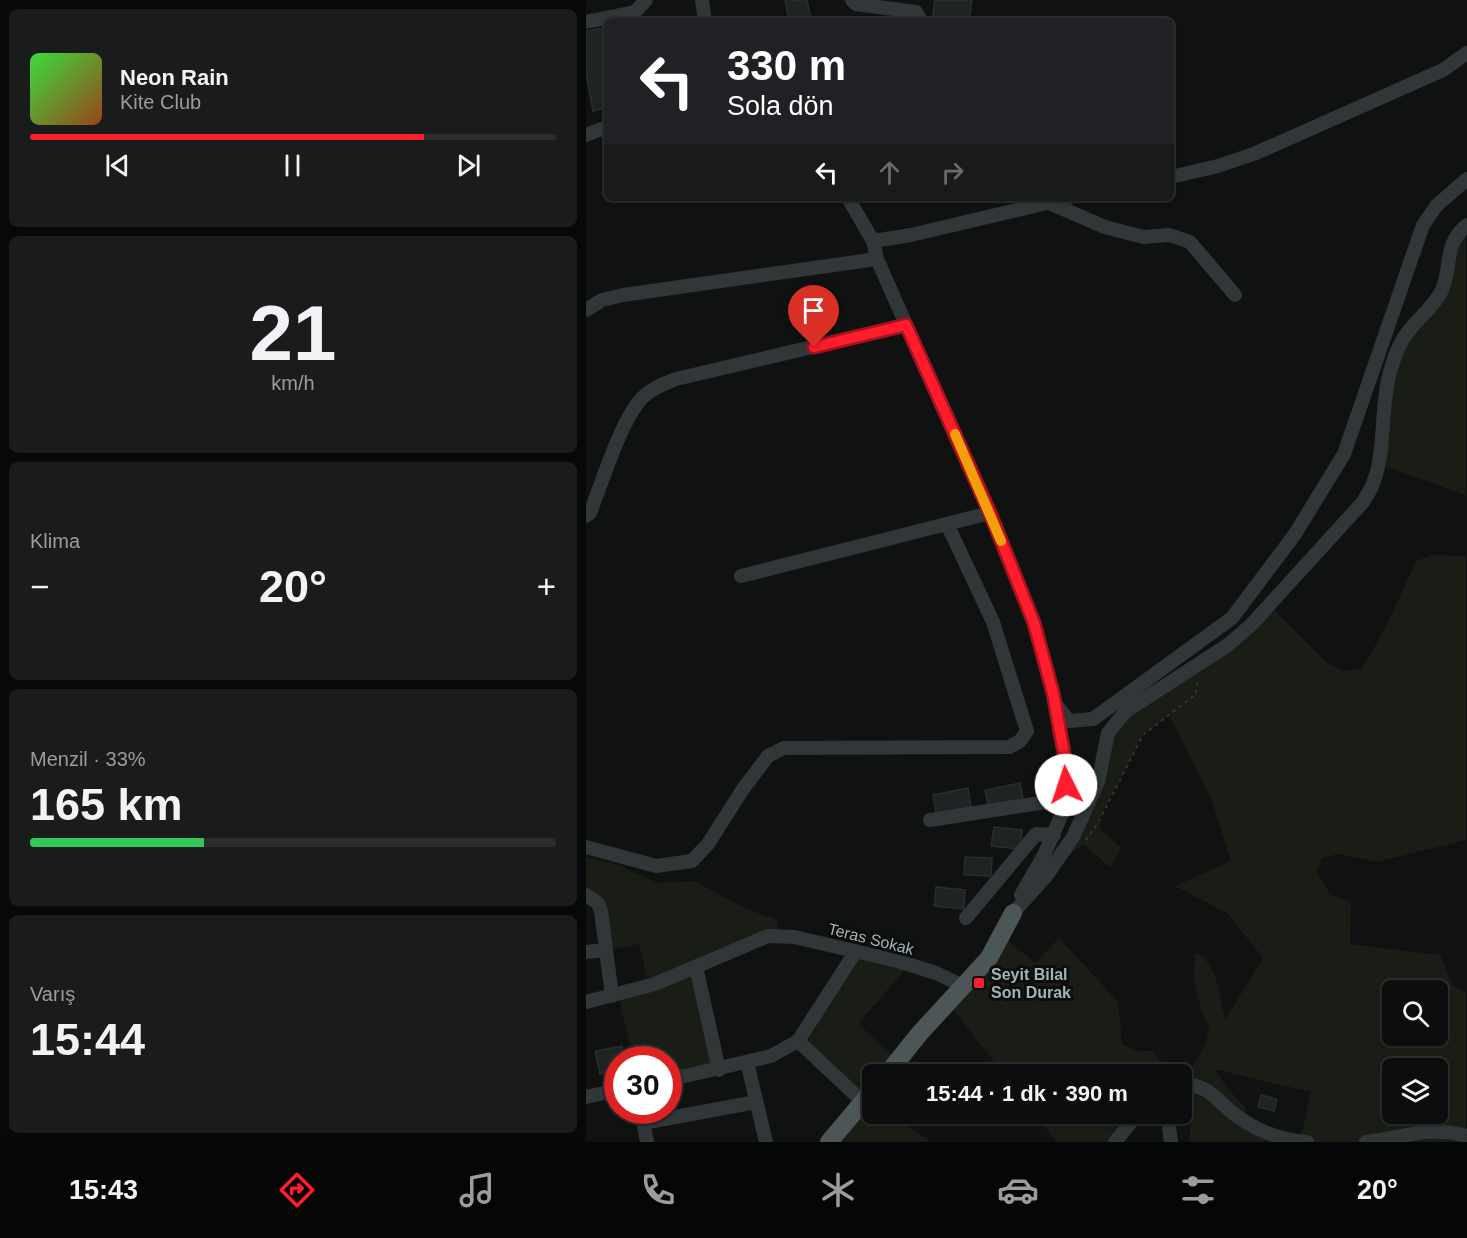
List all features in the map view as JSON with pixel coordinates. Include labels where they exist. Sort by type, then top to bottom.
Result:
[{"type":"main road","points":[[895,1064],[989,958],[1013,913]]},
{"type":"main road","points":[[829,1142],[862,1104]]},
{"type":"street","points":[[606,18],[635,12],[646,0]]},
{"type":"street","points":[[702,0],[705,18]]},
{"type":"street","points":[[853,0],[856,4],[916,12],[920,18]]},
{"type":"street","points":[[586,22],[604,18]]},
{"type":"street","points":[[1174,176],[1219,166],[1256,153],[1443,70],[1466,53]]},
{"type":"street","points":[[586,135],[604,128]]},
{"type":"street","points":[[1055,704],[1069,721],[1093,719],[1232,618],[1295,534],[1344,454],[1423,225],[1436,205],[1466,179]]},
{"type":"street","points":[[850,201],[873,241],[877,259],[990,513],[1034,623],[1055,704],[1067,770],[1066,799],[1054,835],[1013,913]]},
{"type":"street","points":[[873,241],[911,235],[1024,203],[1052,201]]},
{"type":"street","points":[[1047,202],[1105,227],[1143,237],[1170,235],[1190,242],[1235,295]]},
{"type":"street","points":[[1013,913],[1047,875],[1073,837],[1098,782],[1108,733],[1126,711],[1228,645],[1252,624],[1363,502],[1374,481],[1382,441],[1384,402],[1390,372],[1398,349],[1410,328],[1430,309],[1442,291],[1452,243],[1466,225]]},
{"type":"street","points":[[586,310],[602,300],[623,295],[652,293],[877,259]]},
{"type":"street","points":[[586,516],[590,513],[631,411],[644,396],[656,387],[676,379],[906,325]]},
{"type":"street","points":[[741,576],[990,513]]},
{"type":"street","points":[[586,847],[656,866],[692,861],[708,844],[743,789],[768,756],[784,747],[974,748],[1009,747],[1020,741],[1027,731],[993,622],[947,524]]},
{"type":"street","points":[[930,820],[1066,799]]},
{"type":"street","points":[[966,918],[1036,834],[1054,835]]},
{"type":"street","points":[[586,895],[598,903],[601,911],[612,996]]},
{"type":"street","name":"Teras Sokak","points":[[696,967],[768,936],[794,937],[898,961],[936,973],[963,986]]},
{"type":"street","points":[[586,952],[606,950]]},
{"type":"street","points":[[682,1077],[771,1056],[798,1041],[856,951]]},
{"type":"street","points":[[586,1002],[655,984],[696,967],[719,1070]]},
{"type":"street","points":[[798,1041],[862,1092]]},
{"type":"street","points":[[747,1062],[766,1142]]},
{"type":"street","points":[[1192,1086],[1210,1091],[1237,1116],[1273,1136],[1307,1142]]},
{"type":"street","points":[[586,1097],[604,1093]]},
{"type":"street","points":[[682,1111],[756,1102]]},
{"type":"street","points":[[644,1124],[647,1142]]},
{"type":"street","points":[[1115,1142],[1129,1124]]},
{"type":"street","points":[[1168,1124],[1171,1142]]},
{"type":"street","points":[[1366,1142],[1386,1140],[1427,1130],[1454,1132],[1466,1136]]},
{"type":"path","points":[[1083,844],[1099,820],[1143,735],[1195,695],[1198,687],[1194,666]]},
{"type":"shaded area","points":[[1466,225],[1466,495],[1378,464],[1390,372],[1430,309]]},
{"type":"shaded area","points":[[1433,555],[1466,556],[1466,840],[1377,862],[1338,854],[1322,858],[1317,872],[1330,894],[1351,902],[1350,944],[1440,955],[1453,986],[1466,992],[1466,1142],[1190,1142],[1195,1086],[1192,1085],[1192,1068],[1206,1044],[1209,1027],[1201,1009],[1194,978],[1195,953],[1204,957],[1215,975],[1225,1020],[1263,958],[1227,913],[1175,886],[1231,861],[1212,801],[1169,715],[1143,735],[1099,820],[1101,830],[1122,848],[1110,867],[1083,844],[1047,875],[1073,837],[1105,746],[1126,711],[1228,645],[1269,605],[1326,662],[1342,671],[1361,669],[1384,630],[1416,561]],"holes":[[[1214,1069],[1311,1092],[1300,1141],[1248,1123],[1245,1107]]]},
{"type":"shaded area","points":[[586,857],[619,865],[658,883],[694,881],[747,909],[777,920],[779,936],[696,967],[719,1070],[682,1077],[682,1046],[630,1046],[618,994],[649,985],[639,944],[606,950],[600,911],[586,896]]},
{"type":"shaded area","points":[[1001,935],[1035,963],[1059,938],[1118,1002],[1122,1044],[1137,1051],[1153,1051],[1161,1064],[996,1064],[948,1003]]},
{"type":"shaded area","points":[[856,951],[909,965],[858,1024],[898,1060],[895,1064],[862,1064],[862,1101],[798,1041]]},
{"type":"shaded area","points":[[862,1103],[862,1124],[906,1124],[930,1142],[829,1142]]},
{"type":"shaded area","points":[[1043,1124],[1129,1124],[1115,1142],[1057,1142]]},
{"type":"building","points":[[785,0],[807,0],[811,18],[788,18]]},
{"type":"building","points":[[935,0],[972,0],[969,18],[932,18]]},
{"type":"building","points":[[603,28],[604,34],[604,109],[593,111],[586,72],[586,31]]},
{"type":"building","points":[[1020,783],[1023,799],[988,805],[985,790]]},
{"type":"building","points":[[968,788],[971,807],[936,813],[933,795]]},
{"type":"building","points":[[994,827],[1022,830],[1020,849],[991,846]]},
{"type":"building","points":[[965,857],[992,858],[991,876],[964,875]]},
{"type":"building","points":[[936,887],[965,890],[964,909],[934,906]]},
{"type":"building","points":[[604,1049],[604,1073],[600,1074],[595,1051]]},
{"type":"building","points":[[1261,1095],[1277,1099],[1274,1111],[1258,1107]]},
{"type":"slow traffic","points":[[955,434],[1001,541]]},
{"type":"place","name":"Seyit Bilal Son Durak","points":[[979,983]]},
{"type":"route","points":[[814,347],[906,325],[990,513],[1034,623],[1053,693],[1067,770],[1066,785]]}]
